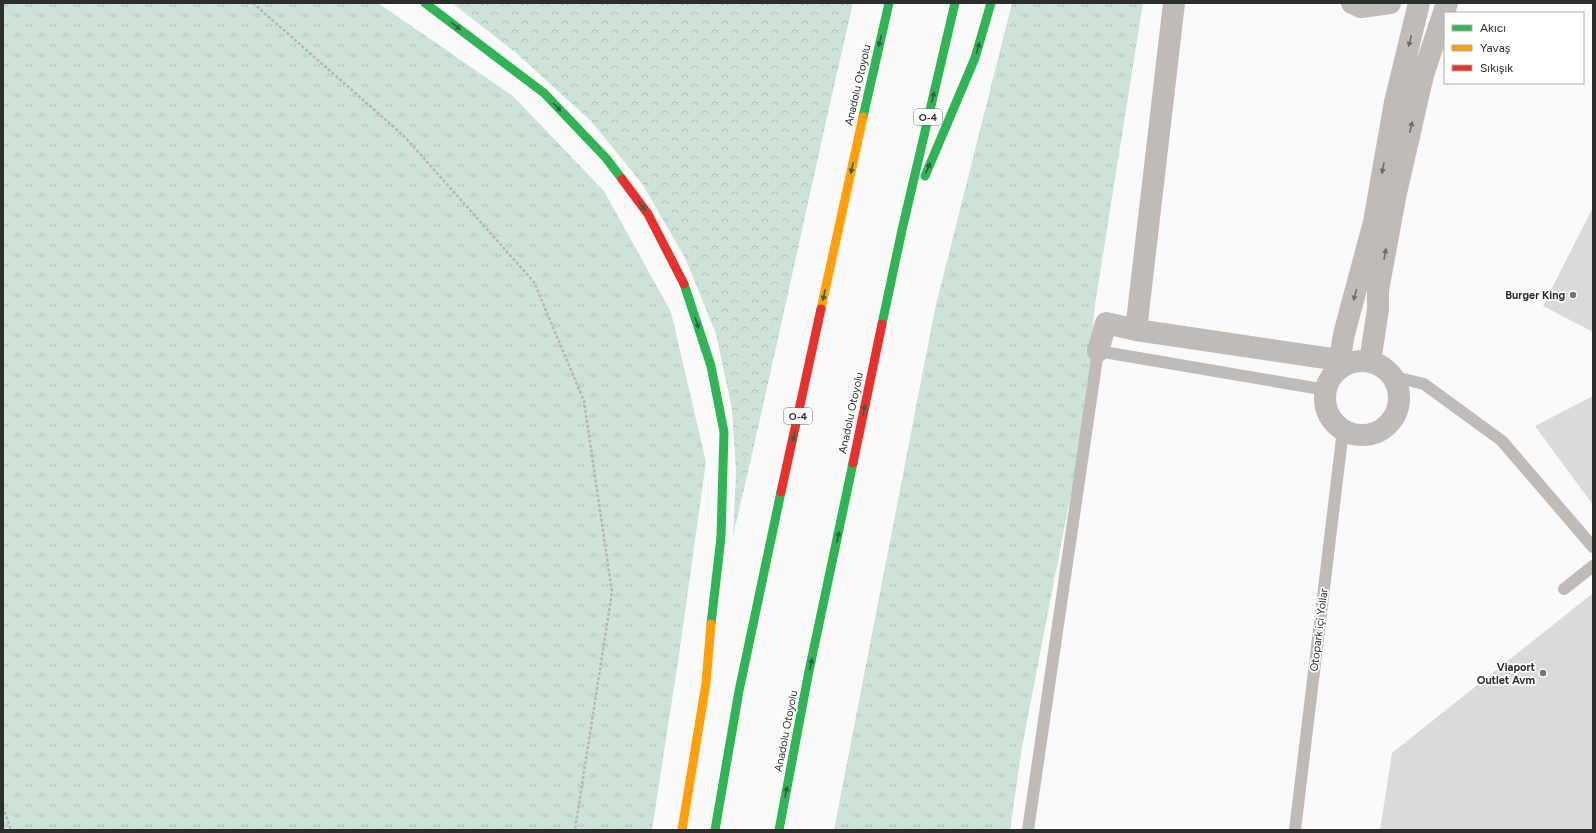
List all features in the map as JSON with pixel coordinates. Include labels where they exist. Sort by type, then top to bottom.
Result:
[{"type":"highway","points":[[425,3],[544,93],[606,158],[648,214],[684,285],[711,366],[724,432],[722,537],[712,610],[706,683],[682,830]]},
{"type":"highway","name":"Anadolu Otoyolu","points":[[715,830],[739,690],[841,214],[889,3]]},
{"type":"highway","name":"Anadolu Otoyolu","points":[[779,830],[810,668],[902,230],[955,3]]},
{"type":"highway","points":[[902,230],[975,58],[991,3]]},
{"type":"street","points":[[1136,330],[1174,3]]},
{"type":"street","points":[[1352,3],[1361,7],[1390,3]]},
{"type":"street","points":[[1098,351],[1106,323],[1136,330],[1338,365],[1359,361],[1370,362],[1382,367],[1391,376],[1397,388],[1399,400],[1396,413],[1389,423],[1379,431],[1366,435],[1354,434],[1343,430],[1334,422],[1328,412],[1325,401],[1329,380],[1338,365],[1344,334],[1374,222],[1395,102],[1419,3]]},
{"type":"street","points":[[1370,362],[1378,309],[1378,290],[1396,193],[1424,75],[1444,12]]},
{"type":"lane","points":[[1028,830],[1098,351],[1326,390]]},
{"type":"lane","points":[[1391,376],[1424,384],[1502,441],[1593,547]]},
{"type":"lane","name":"Otopark içi Yollar","points":[[1295,830],[1343,430]]},
{"type":"lane","points":[[1564,589],[1593,566]]},
{"type":"path","points":[[252,3],[404,136],[534,282],[584,401],[612,592],[575,830]]},
{"type":"path","points":[[3,808],[11,830]]},
{"type":"green space","points":[[3,3],[378,3],[513,96],[604,191],[671,312],[706,462],[680,648],[652,830],[3,830]]},
{"type":"green space","points":[[452,3],[853,3],[733,536],[736,472],[732,409],[716,334],[686,260],[643,185],[591,121],[516,53]]},
{"type":"green space","points":[[1012,3],[1143,3],[1094,311],[1089,400],[1022,747],[1010,830],[834,830],[935,309]]},
{"type":"building","points":[[1593,207],[1593,332],[1543,306]]},
{"type":"building","points":[[1593,396],[1593,505],[1535,426]]},
{"type":"building","name":"Viaport Outlet Avm","points":[[1593,593],[1593,830],[1380,830],[1392,753]]},
{"type":"traffic: fast","points":[[425,3],[544,93],[606,158],[622,179]]},
{"type":"traffic: fast","points":[[863,117],[889,3]]},
{"type":"traffic: fast","points":[[882,324],[902,230],[955,3]]},
{"type":"traffic: fast","points":[[925,176],[975,58],[991,3]]},
{"type":"traffic: fast","points":[[684,284],[711,366],[724,432],[721,537],[711,624]]},
{"type":"traffic: fast","points":[[779,830],[808,676],[853,463]]},
{"type":"traffic: fast","points":[[715,830],[739,691],[781,492]]},
{"type":"traffic: slow","points":[[821,309],[863,117]]},
{"type":"traffic: slow","points":[[682,830],[706,683],[711,624]]},
{"type":"traffic: jam","points":[[622,179],[648,214],[684,284]]},
{"type":"traffic: jam","points":[[781,492],[821,309]]},
{"type":"traffic: jam","points":[[853,463],[882,324]]},
{"type":"place","name":"Burger King","points":[[1573,295]]},
{"type":"place","name":"Viaport Outlet Avm","points":[[1543,673]]}]
